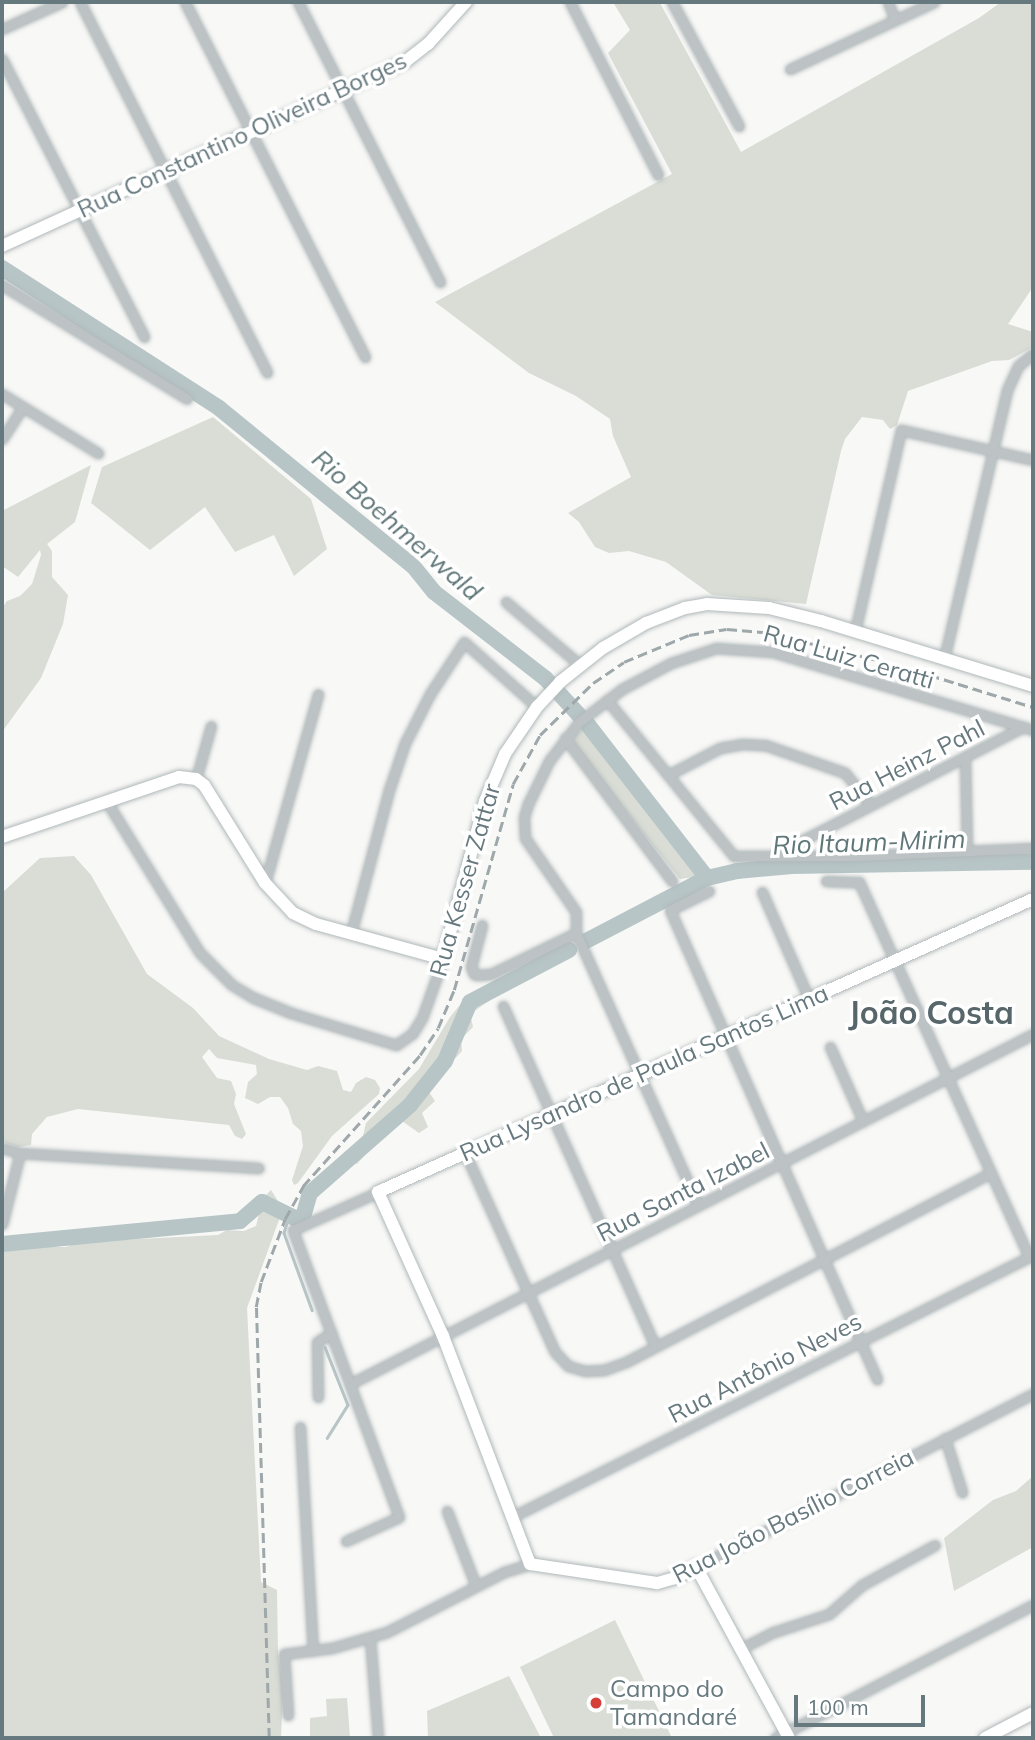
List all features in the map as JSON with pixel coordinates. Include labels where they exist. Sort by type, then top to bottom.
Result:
[{"type":"street","points":[[2,29],[62,2]]},
{"type":"street","points":[[80,2],[267,373]]},
{"type":"street","points":[[185,2],[365,357]]},
{"type":"street","points":[[298,2],[440,282]]},
{"type":"street","name":"Rua Constantino Oliveira Borges","points":[[2,246],[415,56],[466,2]]},
{"type":"street","points":[[570,2],[658,175]]},
{"type":"street","points":[[672,2],[739,126]]},
{"type":"street","points":[[888,2],[895,20]]},
{"type":"street","points":[[789,69],[934,2]]},
{"type":"street","points":[[2,59],[144,337]]},
{"type":"street","points":[[2,285],[187,399]]},
{"type":"street","points":[[944,659],[1007,390],[1018,366],[1033,354]]},
{"type":"street","points":[[2,394],[98,453]]},
{"type":"street","points":[[2,439],[23,407]]},
{"type":"street","points":[[855,631],[901,430],[1033,460]]},
{"type":"street","points":[[506,602],[580,665]]},
{"type":"street","name":"Rua Kesser Zattar","points":[[107,802],[191,941],[232,985],[290,1013],[396,1045],[412,1034],[422,1018],[443,959],[491,784],[505,754],[555,686],[580,665],[646,623],[685,608],[707,604],[769,608],[855,631],[1033,686]]},
{"type":"street","points":[[351,933],[389,790],[405,743],[430,694],[464,642],[537,707]]},
{"type":"street","name":"Rua Luiz Ceratti","points":[[698,1205],[576,933],[576,912],[529,848],[524,827],[528,804],[537,781],[565,738],[587,715],[635,681],[690,656],[716,648],[745,648],[811,662],[1021,729],[1033,730]]},
{"type":"street","points":[[265,883],[318,694]]},
{"type":"street","points":[[607,700],[734,856],[1033,848]]},
{"type":"street","points":[[196,779],[211,726]]},
{"type":"street","name":"Rua Heinz Pahl","points":[[774,856],[1021,729]]},
{"type":"street","points":[[565,738],[672,881]]},
{"type":"street","points":[[668,775],[720,748],[743,744],[765,745],[845,773],[871,805]]},
{"type":"street","points":[[965,757],[967,851]]},
{"type":"street","points":[[2,838],[179,777],[196,779],[204,785],[265,883],[293,913],[351,933],[443,959]]},
{"type":"street","points":[[826,881],[859,882],[1031,1256]]},
{"type":"street","points":[[709,891],[670,910],[877,1379]]},
{"type":"street","points":[[762,892],[809,999]]},
{"type":"street","name":"Rua Lysandro de Paula Santos Lima","points":[[331,1333],[293,1230],[1033,900]]},
{"type":"street","points":[[482,925],[471,967],[474,974],[478,975],[491,974],[576,933]]},
{"type":"street","points":[[503,1006],[655,1346]]},
{"type":"street","name":"Rua Santa Izabel","points":[[350,1384],[1033,1034]]},
{"type":"street","points":[[830,1047],[863,1121]]},
{"type":"street","points":[[2,1148],[20,1153],[259,1168]]},
{"type":"street","points":[[2,1224],[20,1153]]},
{"type":"street","points":[[465,1153],[555,1352],[568,1366],[595,1372],[614,1367],[991,1173]]},
{"type":"street","points":[[288,1715],[284,1654],[313,1651],[370,1638],[404,1625],[476,1586],[530,1564],[514,1516],[443,1336],[378,1192]]},
{"type":"street","name":"Rua Antônio Neves","points":[[514,1516],[1031,1256]]},
{"type":"street","points":[[318,1396],[317,1342],[331,1333],[398,1517],[346,1541]]},
{"type":"street","name":"Rua João Basílio Correia","points":[[530,1564],[657,1583],[675,1578],[1033,1392]]},
{"type":"street","points":[[300,1427],[313,1651]]},
{"type":"street","points":[[945,1438],[962,1492]]},
{"type":"street","points":[[447,1511],[476,1586]]},
{"type":"street","points":[[740,1648],[774,1632],[829,1614],[862,1585],[935,1545]]},
{"type":"street","points":[[696,1567],[783,1736],[1033,1605]]},
{"type":"street","points":[[370,1638],[378,1738]]},
{"type":"street","points":[[992,1737],[1033,1713]]},
{"type":"shaded area","points":[[613,2],[660,3],[741,152],[979,18],[1001,2],[1033,2],[1033,287],[1008,324],[1033,332],[1033,347],[1009,360],[992,361],[908,391],[897,425],[890,429],[883,420],[862,417],[845,439],[841,451],[806,604],[712,595],[666,562],[629,551],[609,553],[595,547],[579,522],[568,513],[631,477],[613,436],[610,419],[576,396],[529,373],[435,302],[672,174],[608,53],[630,30]]},
{"type":"shaded area","points":[[213,417],[311,499],[327,549],[294,576],[274,535],[235,552],[205,507],[150,550],[91,503],[102,467]]},
{"type":"shaded area","points":[[91,465],[75,522],[47,544],[52,551],[52,577],[68,595],[63,624],[41,678],[2,732],[2,608],[7,601],[20,596],[32,584],[41,555],[40,550],[18,577],[2,566],[2,511]]},
{"type":"shaded area","points":[[592,721],[596,722],[698,858],[695,877],[680,879],[573,745],[575,735]]},
{"type":"shaded area","points":[[74,856],[91,875],[147,974],[193,1008],[219,1036],[269,1059],[307,1070],[318,1066],[337,1071],[343,1090],[351,1092],[356,1083],[366,1077],[375,1080],[380,1088],[379,1094],[332,1136],[298,1183],[294,1185],[292,1180],[303,1146],[301,1131],[293,1124],[288,1108],[280,1097],[270,1097],[258,1104],[245,1098],[248,1082],[257,1074],[256,1065],[217,1058],[209,1049],[202,1057],[217,1078],[231,1081],[236,1094],[234,1104],[246,1134],[242,1139],[235,1136],[229,1125],[78,1109],[47,1117],[32,1134],[31,1145],[18,1147],[5,1143],[2,1137],[2,893],[40,858]]},
{"type":"shaded area","points":[[562,949],[562,958],[518,981],[470,1014],[473,1027],[461,1039],[462,1051],[427,1089],[435,1101],[422,1113],[428,1127],[419,1133],[402,1121],[389,1128],[385,1137],[376,1142],[357,1164],[351,1162],[351,1151],[362,1140],[366,1123],[419,1069],[450,1017],[468,995]]},
{"type":"shaded area","points":[[271,1190],[283,1209],[247,1308],[261,1582],[277,1590],[278,1654],[283,1686],[281,1738],[2,1738],[2,1247],[66,1247],[79,1242],[218,1235],[227,1230],[244,1231],[256,1226],[263,1198]]},
{"type":"shaded area","points":[[1033,1476],[1033,1547],[954,1591],[944,1538],[993,1500],[1016,1491]]},
{"type":"shaded area","name":"Campo do Tamandaré","points":[[615,1620],[672,1738],[554,1738],[520,1667]]},
{"type":"shaded area","points":[[509,1676],[541,1738],[428,1738],[427,1711]]},
{"type":"shaded area","points":[[347,1698],[350,1738],[310,1738],[310,1718],[327,1716],[326,1699]]},
{"type":"waterway","name":"Rio Boehmerwald","points":[[2,268],[219,408],[413,566],[434,592],[545,678],[588,725],[707,878]]},
{"type":"waterway","name":"Rio Itaum-Mirim","points":[[586,941],[707,878],[737,871],[792,866],[1033,862]]},
{"type":"waterway","points":[[2,1244],[240,1221],[262,1202],[295,1218],[303,1217],[310,1193],[410,1105],[445,1061],[470,1002],[569,950]]},
{"type":"waterway","points":[[295,1218],[287,1223],[284,1233],[312,1310]]},
{"type":"waterway","points":[[325,1347],[348,1405],[327,1438]]},
{"type":"railway","points":[[269,1738],[256,1307],[261,1282],[285,1219],[303,1186],[420,1055],[438,1028],[454,990],[513,784],[540,735],[593,683],[624,662],[689,635],[727,629],[765,632],[901,666],[1033,707]]},
{"type":"place","name":"Campo do Tamandaré","points":[[596,1703]]},
{"type":"district","name":"João Costa","points":[[931,1012]]}]
